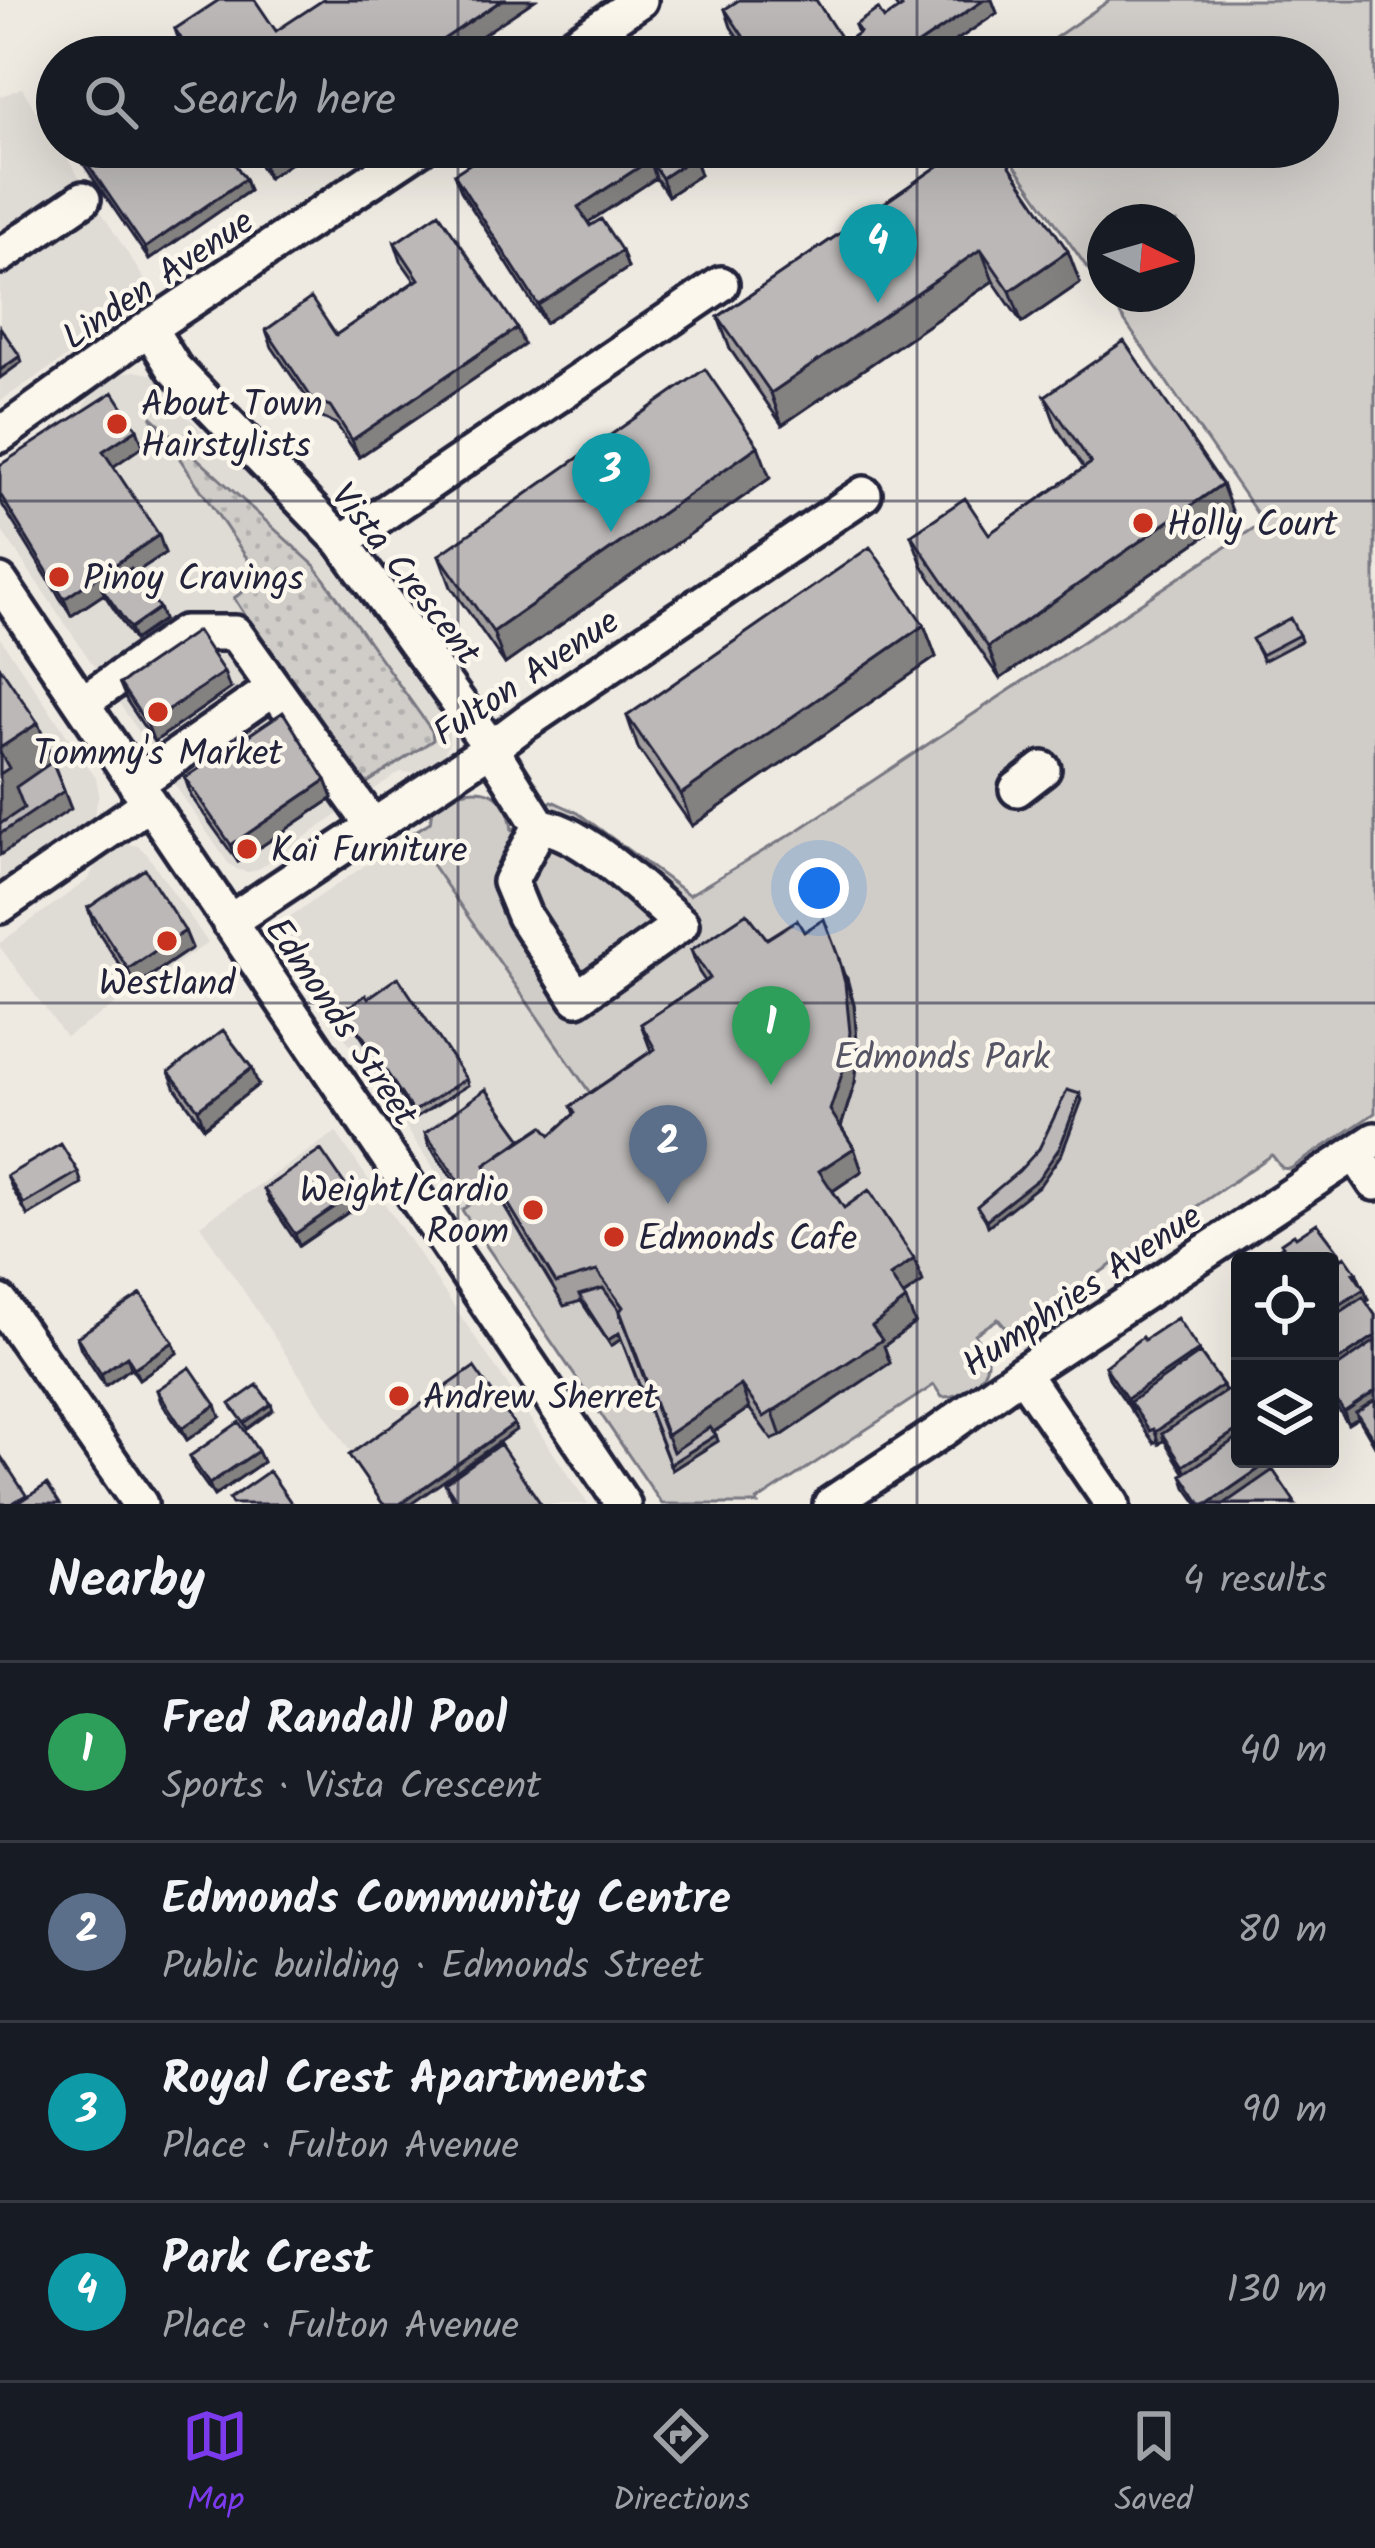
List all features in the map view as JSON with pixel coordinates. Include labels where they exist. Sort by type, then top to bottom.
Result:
[{"type":"street","points":[[586,36],[640,0]]},
{"type":"street","name":"Linden Avenue","points":[[0,435],[149,328],[389,168]]},
{"type":"street","points":[[0,256],[83,199]]},
{"type":"street","points":[[342,542],[721,284]]},
{"type":"street","name":"Vista Crescent","points":[[149,328],[174,368],[342,542],[491,748],[540,826]]},
{"type":"street","name":"Fulton Avenue","points":[[229,922],[864,494]]},
{"type":"street","name":"Edmonds Street","points":[[0,582],[623,1504]]},
{"type":"street","points":[[82,703],[184,633],[235,633],[373,826]]},
{"type":"street","points":[[0,906],[274,688]]},
{"type":"street","points":[[540,826],[557,827],[609,862],[681,924],[577,998],[524,916],[510,882],[540,826]]},
{"type":"street","points":[[1365,1147],[1375,1183]]},
{"type":"street","name":"Humphries Avenue","points":[[831,1504],[1365,1147]]},
{"type":"street","points":[[0,1302],[140,1504]]},
{"type":"street","points":[[1022,1373],[1112,1504]]},
{"type":"shaded area","points":[[22,88],[36,112],[36,168],[73,168],[156,298],[0,401],[0,97]]},
{"type":"shaded area","points":[[121,374],[154,375],[182,402],[189,418],[304,526],[424,692],[436,698],[449,719],[449,743],[443,756],[420,773],[400,772],[249,872],[228,863],[0,528],[0,467],[82,412],[90,394]]},
{"type":"shaded area","points":[[0,638],[96,778],[99,794],[94,815],[0,881]]},
{"type":"shaded area","points":[[411,834],[599,1107],[462,1210],[284,948],[280,934],[288,918]]},
{"type":"shaded area","points":[[119,842],[138,846],[147,854],[208,943],[66,1037],[0,943],[89,879],[98,858]]},
{"type":"shaded area","points":[[336,1132],[588,1504],[385,1504],[200,1225]]},
{"type":"green space","name":"Edmonds Park","points":[[1110,0],[1375,0],[1375,1113],[1290,1169],[1282,1168],[1272,1155],[1051,1306],[1057,1325],[1038,1341],[1017,1341],[998,1319],[975,1334],[987,1362],[977,1382],[949,1397],[942,1397],[934,1385],[758,1504],[662,1504],[462,1210],[599,1106],[411,834],[430,822],[434,805],[472,790],[502,802],[512,830],[552,801],[578,813],[689,895],[800,829],[1263,522],[1118,312],[1195,312],[1195,204],[1087,204],[1087,267],[1017,168],[1339,168],[1339,36],[1058,36]]},
{"type":"green space","points":[[151,416],[315,566],[432,731],[433,740],[358,789],[234,598],[261,579]]},
{"type":"building","points":[[219,0],[255,0],[276,31],[323,0],[502,0],[448,36],[180,36],[175,29]]},
{"type":"building","points":[[739,0],[816,0],[839,36],[743,36],[725,9]]},
{"type":"building","points":[[897,0],[984,0],[930,36],[854,36],[860,32],[855,25],[878,9],[884,19],[902,7]]},
{"type":"building","points":[[90,168],[237,168],[245,179],[145,248]]},
{"type":"building","points":[[463,168],[638,168],[578,207],[590,226],[601,219],[622,251],[538,305],[454,174]]},
{"type":"building","points":[[655,168],[677,168],[662,178]]},
{"type":"building","points":[[935,168],[1011,168],[1068,251],[1010,291],[981,249],[771,393],[718,317]]},
{"type":"building","points":[[439,213],[517,328],[352,440],[330,406],[313,400],[266,330],[311,298],[336,335],[419,279],[395,243]]},
{"type":"building","points":[[0,327],[20,356],[0,370]]},
{"type":"building","name":"Holly Court","points":[[1124,341],[1222,484],[988,647],[911,535],[965,498],[989,534],[1091,463],[1045,396]]},
{"type":"building","points":[[705,369],[758,446],[493,632],[439,555]]},
{"type":"building","points":[[113,392],[137,429],[103,451],[159,535],[64,599],[0,494],[0,465]]},
{"type":"building","points":[[870,547],[924,625],[681,794],[627,716]]},
{"type":"building","points":[[131,568],[159,608],[130,628],[102,588]]},
{"type":"building","points":[[1290,618],[1299,635],[1261,655],[1252,639]]},
{"type":"building","points":[[197,631],[224,672],[147,724],[120,684]]},
{"type":"building","points":[[0,667],[38,723],[0,748]]},
{"type":"building","points":[[283,712],[326,780],[231,845],[185,778]]},
{"type":"building","points":[[0,752],[9,768],[0,774]]},
{"type":"building","points":[[52,762],[64,791],[0,834],[0,824],[24,808],[16,787]]},
{"type":"building","points":[[145,869],[185,931],[128,969],[88,908]]},
{"type":"building","points":[[747,913],[767,939],[797,920],[804,932],[824,919],[845,983],[850,1032],[847,1059],[830,1110],[854,1148],[819,1171],[844,1208],[869,1190],[914,1259],[890,1276],[906,1300],[872,1326],[882,1340],[764,1417],[741,1385],[666,1436],[619,1312],[623,1307],[597,1271],[556,1283],[485,1165],[543,1126],[551,1135],[575,1113],[571,1106],[655,1049],[641,1024],[710,978],[691,950]]},
{"type":"building","points":[[398,977],[466,1079],[413,1112],[343,1006],[368,998]]},
{"type":"building","points":[[223,1030],[252,1068],[198,1109],[169,1072]]},
{"type":"building","points":[[486,1089],[522,1139],[485,1165],[489,1175],[466,1191],[425,1133]]},
{"type":"building","points":[[1067,1090],[1080,1094],[1060,1147],[1038,1179],[986,1220],[977,1206],[1039,1149]]},
{"type":"building","points":[[61,1144],[78,1172],[24,1204],[7,1176]]},
{"type":"building","points":[[321,1150],[352,1195],[295,1234],[264,1189]]},
{"type":"building","points":[[1317,1223],[1339,1252],[1274,1252],[1294,1234]]},
{"type":"building","points":[[1345,1256],[1364,1289],[1339,1305],[1339,1260]]},
{"type":"building","points":[[603,1288],[620,1311],[673,1452],[710,1427],[716,1435],[670,1464],[619,1333],[608,1340],[579,1295]]},
{"type":"building","points":[[141,1294],[173,1342],[134,1368],[127,1356],[101,1374],[77,1337]]},
{"type":"building","points":[[1363,1297],[1375,1315],[1375,1336],[1339,1360],[1339,1313]]},
{"type":"building","points":[[1177,1318],[1199,1350],[1127,1399],[1105,1366],[1142,1337]]},
{"type":"building","points":[[1375,1341],[1375,1391],[1344,1412],[1339,1404],[1339,1366]]},
{"type":"building","points":[[1200,1353],[1223,1385],[1150,1431],[1130,1402]]},
{"type":"building","points":[[190,1367],[216,1405],[182,1428],[157,1390]]},
{"type":"building","points":[[474,1367],[514,1424],[400,1504],[383,1504],[349,1455]]},
{"type":"building","points":[[257,1385],[271,1404],[244,1423],[230,1404]]},
{"type":"building","points":[[1229,1389],[1231,1392],[1231,1434],[1183,1466],[1162,1434]]},
{"type":"building","points":[[1375,1400],[1375,1441],[1356,1412]]},
{"type":"building","points":[[239,1422],[258,1451],[209,1484],[190,1456]]},
{"type":"building","points":[[1231,1442],[1231,1468],[1260,1468],[1208,1504],[1201,1504],[1182,1475]]},
{"type":"building","points":[[500,1444],[541,1504],[459,1504],[445,1483]]},
{"type":"building","points":[[0,1455],[26,1495],[11,1504],[0,1504]]},
{"type":"building","points":[[1273,1470],[1294,1501],[1224,1504]]},
{"type":"building","points":[[269,1471],[292,1504],[232,1504],[229,1499]]},
{"type":"building","points":[[47,1484],[60,1504],[17,1504]]},
{"type":"place","name":"Park Crest","points":[[878,303]]},
{"type":"place","name":"About Town Hairstylists","points":[[117,424]]},
{"type":"place","name":"Holly Court","points":[[1143,523]]},
{"type":"place","name":"Royal Crest Apartments","points":[[611,532]]},
{"type":"place","name":"Pinoy Cravings","points":[[59,577]]},
{"type":"place","name":"Tommy's Market","points":[[158,712]]},
{"type":"place","name":"Kai Furniture","points":[[247,849]]},
{"type":"place","name":"Westland","points":[[167,941]]},
{"type":"place","name":"Fred Randall Pool","points":[[771,1085]]},
{"type":"place","name":"Edmonds Community Centre","points":[[668,1204]]},
{"type":"place","name":"Weight/Cardio Room","points":[[533,1210]]},
{"type":"place","name":"Edmonds Cafe","points":[[614,1237]]},
{"type":"place","name":"Andrew Sherret","points":[[399,1396]]}]
